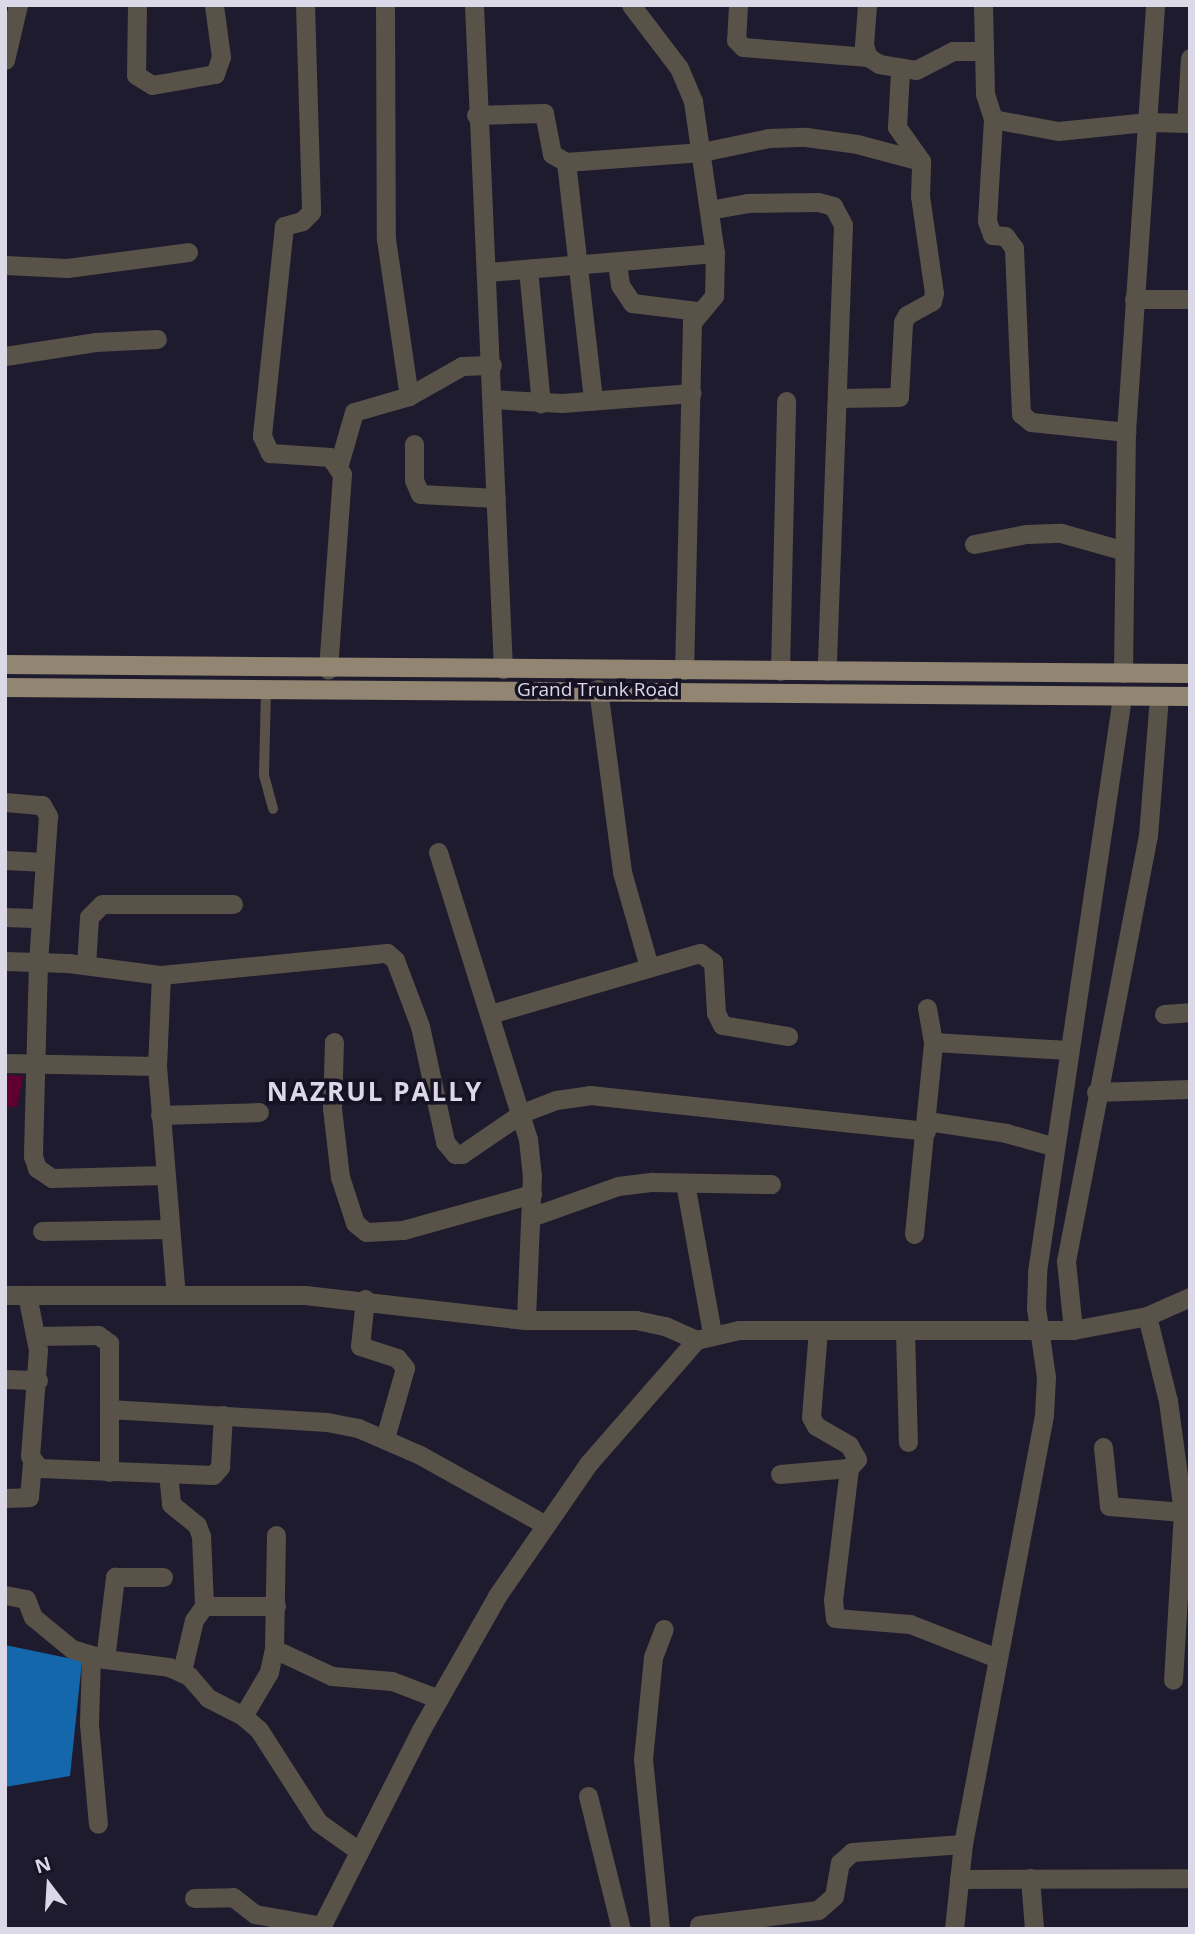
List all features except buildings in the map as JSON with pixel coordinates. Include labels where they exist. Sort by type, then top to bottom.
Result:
[{"type":"main road","name":"Grand Trunk Road","points":[[5,664],[328,669],[1190,673]]},
{"type":"main road","name":"Grand Trunk Road","points":[[5,687],[1190,696]]},
{"type":"street","points":[[5,60],[8,34],[18,5]]},
{"type":"street","points":[[137,5],[136,75],[152,85],[215,74],[221,57],[214,5]]},
{"type":"street","points":[[304,5],[311,212],[302,221],[284,226],[262,436],[270,453],[330,457],[339,464]]},
{"type":"street","points":[[385,5],[386,239],[409,396]]},
{"type":"street","points":[[474,5],[476,115],[488,272],[503,669]]},
{"type":"street","points":[[631,5],[679,68],[693,101],[715,253],[714,296],[697,312],[692,322],[684,670]]},
{"type":"street","points":[[738,5],[736,40],[743,47],[868,57],[900,71],[916,71],[953,51],[984,51]]},
{"type":"street","points":[[867,5],[863,32],[868,57]]},
{"type":"street","points":[[983,5],[985,94],[993,119],[986,221],[992,234],[1005,236],[1014,248],[1021,414],[1031,422],[1126,432]]},
{"type":"street","points":[[1123,673],[1126,432],[1155,5]]},
{"type":"street","points":[[993,119],[1058,131],[1146,122],[1181,123],[1190,58]]},
{"type":"street","points":[[837,398],[893,399],[903,392],[903,322],[907,314],[932,301],[934,293],[920,196],[921,161],[897,127],[900,71]]},
{"type":"street","points":[[476,115],[544,113],[552,154],[566,162],[702,152],[769,138],[806,137],[858,144],[921,161]]},
{"type":"street","points":[[566,162],[575,266],[593,400]]},
{"type":"street","points":[[709,209],[758,202],[818,202],[833,206],[840,214],[844,237],[827,671]]},
{"type":"street","points":[[5,265],[67,268],[188,252]]},
{"type":"street","points":[[488,272],[715,253]]},
{"type":"street","points":[[617,263],[620,285],[632,303],[697,312]]},
{"type":"street","points":[[528,270],[541,403]]},
{"type":"street","points":[[1134,299],[1190,299]]},
{"type":"street","points":[[5,356],[95,342],[157,339]]},
{"type":"street","points":[[328,669],[340,534],[339,464],[354,412],[409,396],[462,366],[492,365]]},
{"type":"street","points":[[492,399],[541,403],[692,393]]},
{"type":"street","points":[[780,671],[786,401]]},
{"type":"street","points":[[414,444],[414,480],[420,494],[496,498]]},
{"type":"street","points":[[974,544],[1026,534],[1061,533],[1125,551]]},
{"type":"street","points":[[598,690],[622,872],[649,967]]},
{"type":"street","points":[[1073,1330],[1066,1261],[1096,1092],[1149,836],[1159,696]]},
{"type":"street","points":[[954,1929],[963,1844],[1044,1415],[1037,1272],[1122,697]]},
{"type":"street","points":[[5,802],[42,805],[47,810],[38,962],[33,1156],[42,1175],[164,1175]]},
{"type":"street","points":[[438,852],[522,1113],[532,1194],[526,1320]]},
{"type":"street","points":[[5,860],[44,862]]},
{"type":"street","points":[[86,965],[89,917],[102,904],[233,904]]},
{"type":"street","points":[[5,917],[40,918]]},
{"type":"street","points":[[5,961],[86,965],[162,975],[387,953],[395,960],[420,1026],[448,1150],[462,1154],[522,1113],[556,1100],[625,1095],[1006,1133],[1055,1147]]},
{"type":"street","points":[[490,1014],[690,954],[708,956],[716,973],[717,1020],[722,1025],[788,1036]]},
{"type":"street","points":[[162,975],[157,1066],[176,1295]]},
{"type":"street","points":[[914,1234],[927,1126],[933,1042],[927,1008]]},
{"type":"street","points":[[1164,1014],[1190,1013]]},
{"type":"street","points":[[334,1042],[332,1108],[341,1177],[355,1223],[366,1232],[402,1230],[532,1194]]},
{"type":"street","points":[[933,1042],[1069,1050]]},
{"type":"street","points":[[5,1063],[157,1066]]},
{"type":"street","points":[[1096,1092],[1190,1089]]},
{"type":"street","points":[[160,1115],[259,1112]]},
{"type":"street","points":[[531,1217],[618,1186],[685,1182],[771,1184]]},
{"type":"street","points":[[194,1898],[233,1897],[255,1914],[321,1927],[439,1699],[497,1596],[588,1464],[704,1337],[685,1182]]},
{"type":"street","points":[[42,1231],[169,1229]]},
{"type":"street","points":[[5,1294],[365,1300],[526,1320],[636,1320],[704,1337],[818,1331],[1073,1330],[1147,1316],[1190,1297]]},
{"type":"street","points":[[5,1498],[29,1497],[38,1380],[36,1336],[27,1295]]},
{"type":"street","points":[[365,1300],[360,1346],[397,1359],[405,1368],[385,1438]]},
{"type":"street","points":[[1147,1316],[1168,1401],[1183,1512],[1173,1680]]},
{"type":"street","points":[[780,1474],[849,1468],[855,1464],[855,1451],[816,1426],[811,1417],[818,1331]]},
{"type":"street","points":[[905,1331],[908,1442]]},
{"type":"street","points":[[36,1336],[105,1337],[110,1357],[108,1472]]},
{"type":"street","points":[[5,1379],[38,1380]]},
{"type":"street","points":[[109,1409],[327,1422],[385,1438],[546,1525]]},
{"type":"street","points":[[32,1464],[50,1470],[168,1474],[218,1472],[223,1415]]},
{"type":"street","points":[[1103,1447],[1109,1506],[1183,1512]]},
{"type":"street","points":[[849,1468],[833,1600],[835,1618],[910,1624],[998,1658]]},
{"type":"street","points":[[168,1474],[171,1504],[197,1525],[201,1536],[204,1605],[194,1620],[182,1671]]},
{"type":"street","points":[[243,1716],[269,1672],[274,1649],[276,1535]]},
{"type":"street","points":[[98,1824],[89,1724],[98,1658],[115,1577],[163,1577]]},
{"type":"street","points":[[5,1595],[26,1599],[33,1617],[72,1648],[98,1658],[182,1671],[208,1698],[243,1716],[274,1749],[318,1822],[359,1851]]},
{"type":"street","points":[[204,1605],[276,1606]]},
{"type":"street","points":[[660,1929],[643,1759],[653,1657],[664,1629]]},
{"type":"street","points":[[274,1649],[331,1676],[392,1681],[439,1699]]},
{"type":"street","points":[[588,1796],[621,1929]]},
{"type":"street","points":[[699,1925],[818,1910],[834,1896],[839,1863],[852,1852],[963,1844]]},
{"type":"street","points":[[1030,1878],[1034,1929]]},
{"type":"street","points":[[959,1879],[1190,1878]]},
{"type":"lane","points":[[266,691],[264,775],[273,809]]},
{"type":"water","points":[[5,1645],[82,1661],[70,1776],[5,1787]]},
{"type":"district","name":"NAZRUL PALLY","points":[[375,1092]]}]
